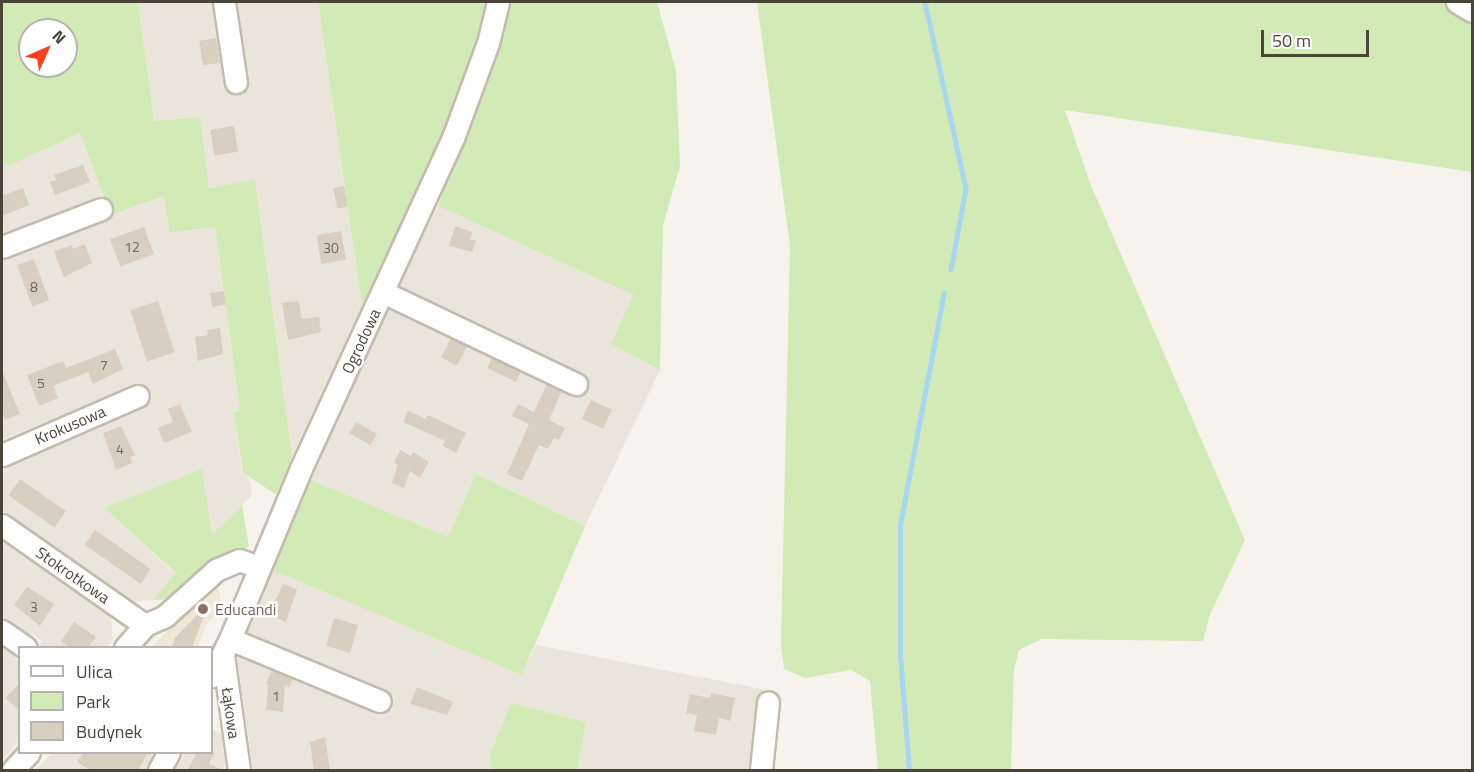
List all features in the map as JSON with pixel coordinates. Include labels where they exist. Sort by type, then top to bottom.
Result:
[{"type":"street","points":[[224,2],[236,82]]},
{"type":"street","name":"Ogrodowa","points":[[213,674],[453,138],[481,63],[498,2]]},
{"type":"street","points":[[1457,2],[1473,11]]},
{"type":"street","points":[[2,247],[101,209]]},
{"type":"street","points":[[383,292],[576,384]]},
{"type":"street","name":"Krokusowa","points":[[2,455],[138,396]]},
{"type":"street","name":"Stokrotkowa","points":[[2,525],[145,625]]},
{"type":"street","points":[[126,646],[145,625],[165,616],[216,570],[239,560],[259,567]]},
{"type":"street","points":[[2,631],[23,646]]},
{"type":"street","points":[[227,647],[380,701]]},
{"type":"street","name":"Łąkowa","points":[[227,647],[239,771]]},
{"type":"street","points":[[761,771],[768,702]]},
{"type":"street","points":[[213,718],[233,726]]},
{"type":"street","points":[[13,771],[28,754]]},
{"type":"street","points":[[159,771],[168,754]]},
{"type":"shaded area","points":[[138,2],[318,2],[362,305],[292,457],[255,181],[209,188],[200,117],[154,121]]},
{"type":"shaded area","points":[[80,133],[103,195],[2,234],[2,169]]},
{"type":"shaded area","points":[[165,196],[215,227],[240,410],[234,411],[242,473],[250,479],[252,495],[212,536],[105,509],[176,574],[152,600],[132,602],[2,510],[4,463],[147,404],[138,384],[2,440],[2,258]]},
{"type":"shaded area","points":[[438,206],[633,295],[611,344],[660,370],[585,526],[476,474],[448,537],[311,480],[390,302]]},
{"type":"shaded area","points":[[2,542],[111,617],[113,641],[108,646],[40,646],[42,642],[34,635],[25,637],[2,621]]},
{"type":"shaded area","points":[[272,570],[522,675],[536,645],[767,690],[758,770],[577,770],[586,722],[511,703],[490,754],[492,770],[253,770],[237,656]]},
{"type":"shaded area","name":"Educandi","points":[[217,576],[221,605],[217,614],[206,625],[198,646],[153,646]]},
{"type":"shaded area","points":[[2,642],[14,651],[18,662],[18,742],[2,760]]},
{"type":"shaded area","points":[[213,730],[221,734],[226,770],[175,770],[185,754],[213,754]]},
{"type":"shaded area","points":[[51,754],[157,754],[147,770],[35,770]]},
{"type":"green space","points":[[2,2],[138,2],[154,121],[200,117],[209,188],[255,180],[292,457],[280,497],[243,473],[234,412],[240,410],[215,227],[170,232],[164,196],[111,216],[80,133],[2,169]]},
{"type":"green space","points":[[318,2],[487,2],[485,26],[434,154],[362,305]]},
{"type":"green space","points":[[507,2],[657,2],[676,71],[680,166],[663,225],[660,370],[611,344],[633,295],[438,206],[503,31]]},
{"type":"green space","points":[[757,2],[1472,2],[1472,172],[1065,110],[1090,183],[1245,540],[1209,617],[1203,641],[1042,639],[1019,650],[1014,669],[1011,770],[878,770],[870,681],[851,670],[805,678],[784,669],[781,644],[790,246]]},
{"type":"green space","points":[[202,469],[212,535],[242,505],[249,547],[219,562],[175,599],[152,600],[176,573],[104,508]]},
{"type":"green space","points":[[476,474],[585,526],[522,675],[272,570],[311,480],[448,537]]},
{"type":"green space","points":[[511,703],[586,722],[577,770],[492,770],[490,754]]},
{"type":"building","points":[[216,38],[220,63],[203,65],[199,41]]},
{"type":"building","points":[[234,126],[238,152],[214,155],[210,130]]},
{"type":"building","points":[[83,165],[90,182],[55,195],[50,182],[56,180],[54,175]]},
{"type":"building","points":[[344,186],[348,207],[337,209],[333,188]]},
{"type":"building","points":[[23,188],[29,205],[2,216],[2,196]]},
{"type":"building","points":[[455,226],[473,232],[470,239],[476,241],[472,252],[449,246]]},
{"type":"building","points":[[144,227],[154,254],[120,267],[110,239]]},
{"type":"building","points":[[341,231],[346,260],[321,264],[316,235]]},
{"type":"building","points":[[85,244],[92,263],[64,277],[54,251],[72,245],[73,249]]},
{"type":"building","points":[[34,259],[49,300],[32,307],[17,265]]},
{"type":"building","points":[[224,291],[226,305],[212,307],[210,293]]},
{"type":"building","points":[[158,301],[175,352],[147,361],[130,310]]},
{"type":"building","points":[[299,301],[302,319],[319,317],[321,332],[288,340],[282,303]]},
{"type":"building","points":[[220,328],[223,354],[198,361],[195,337],[208,335],[207,330]]},
{"type":"building","points":[[451,338],[467,346],[457,366],[441,358]]},
{"type":"building","points":[[115,349],[123,369],[93,384],[88,372],[53,386],[58,398],[39,406],[27,375],[63,361],[66,368]]},
{"type":"building","points":[[492,358],[521,372],[516,382],[487,368]]},
{"type":"building","points":[[2,370],[20,414],[5,420],[2,412]]},
{"type":"building","points":[[547,384],[562,391],[549,420],[565,428],[559,440],[554,438],[548,449],[539,445],[522,481],[507,474],[529,424],[512,416],[518,404],[534,412]]},
{"type":"building","points":[[591,400],[612,410],[603,429],[582,419]]},
{"type":"building","points":[[180,404],[192,432],[164,443],[158,428],[173,422],[168,409]]},
{"type":"building","points":[[408,411],[426,419],[428,415],[466,433],[456,453],[443,446],[445,441],[403,422]]},
{"type":"building","points":[[356,422],[377,434],[370,445],[350,433]]},
{"type":"building","points":[[121,426],[135,455],[130,457],[132,463],[116,470],[103,433]]},
{"type":"building","points":[[401,450],[411,456],[413,452],[429,462],[420,478],[410,471],[404,488],[392,483],[398,465],[394,462]]},
{"type":"building","points":[[20,479],[66,511],[54,528],[9,495]]},
{"type":"building","points":[[95,530],[151,569],[140,584],[85,545]]},
{"type":"building","points":[[283,584],[297,589],[286,622],[269,615]]},
{"type":"building","points":[[27,587],[54,604],[40,626],[14,605]]},
{"type":"building","points":[[209,602],[193,646],[173,646],[175,638]]},
{"type":"building","points":[[334,618],[358,625],[350,653],[326,646]]},
{"type":"building","points":[[74,622],[96,637],[89,646],[67,646],[61,641]]},
{"type":"building","points":[[272,670],[293,679],[289,687],[285,685],[283,712],[266,710],[268,685],[266,684]]},
{"type":"building","points":[[18,685],[18,709],[5,698]]},
{"type":"building","points":[[417,687],[453,702],[447,715],[410,704]]},
{"type":"building","points":[[711,693],[735,698],[730,721],[719,718],[716,735],[694,731],[697,715],[686,713],[690,694],[710,698]]},
{"type":"building","points":[[325,737],[330,770],[314,771],[310,742]]},
{"type":"building","points":[[215,753],[209,763],[223,771],[187,771],[196,754]]},
{"type":"building","points":[[82,754],[147,754],[137,771],[92,771],[77,762]]},
{"type":"waterway","points":[[925,2],[966,189],[951,270]]},
{"type":"waterway","points":[[909,770],[900,656],[900,525],[944,293]]},
{"type":"place","name":"Educandi","points":[[203,609]]}]
